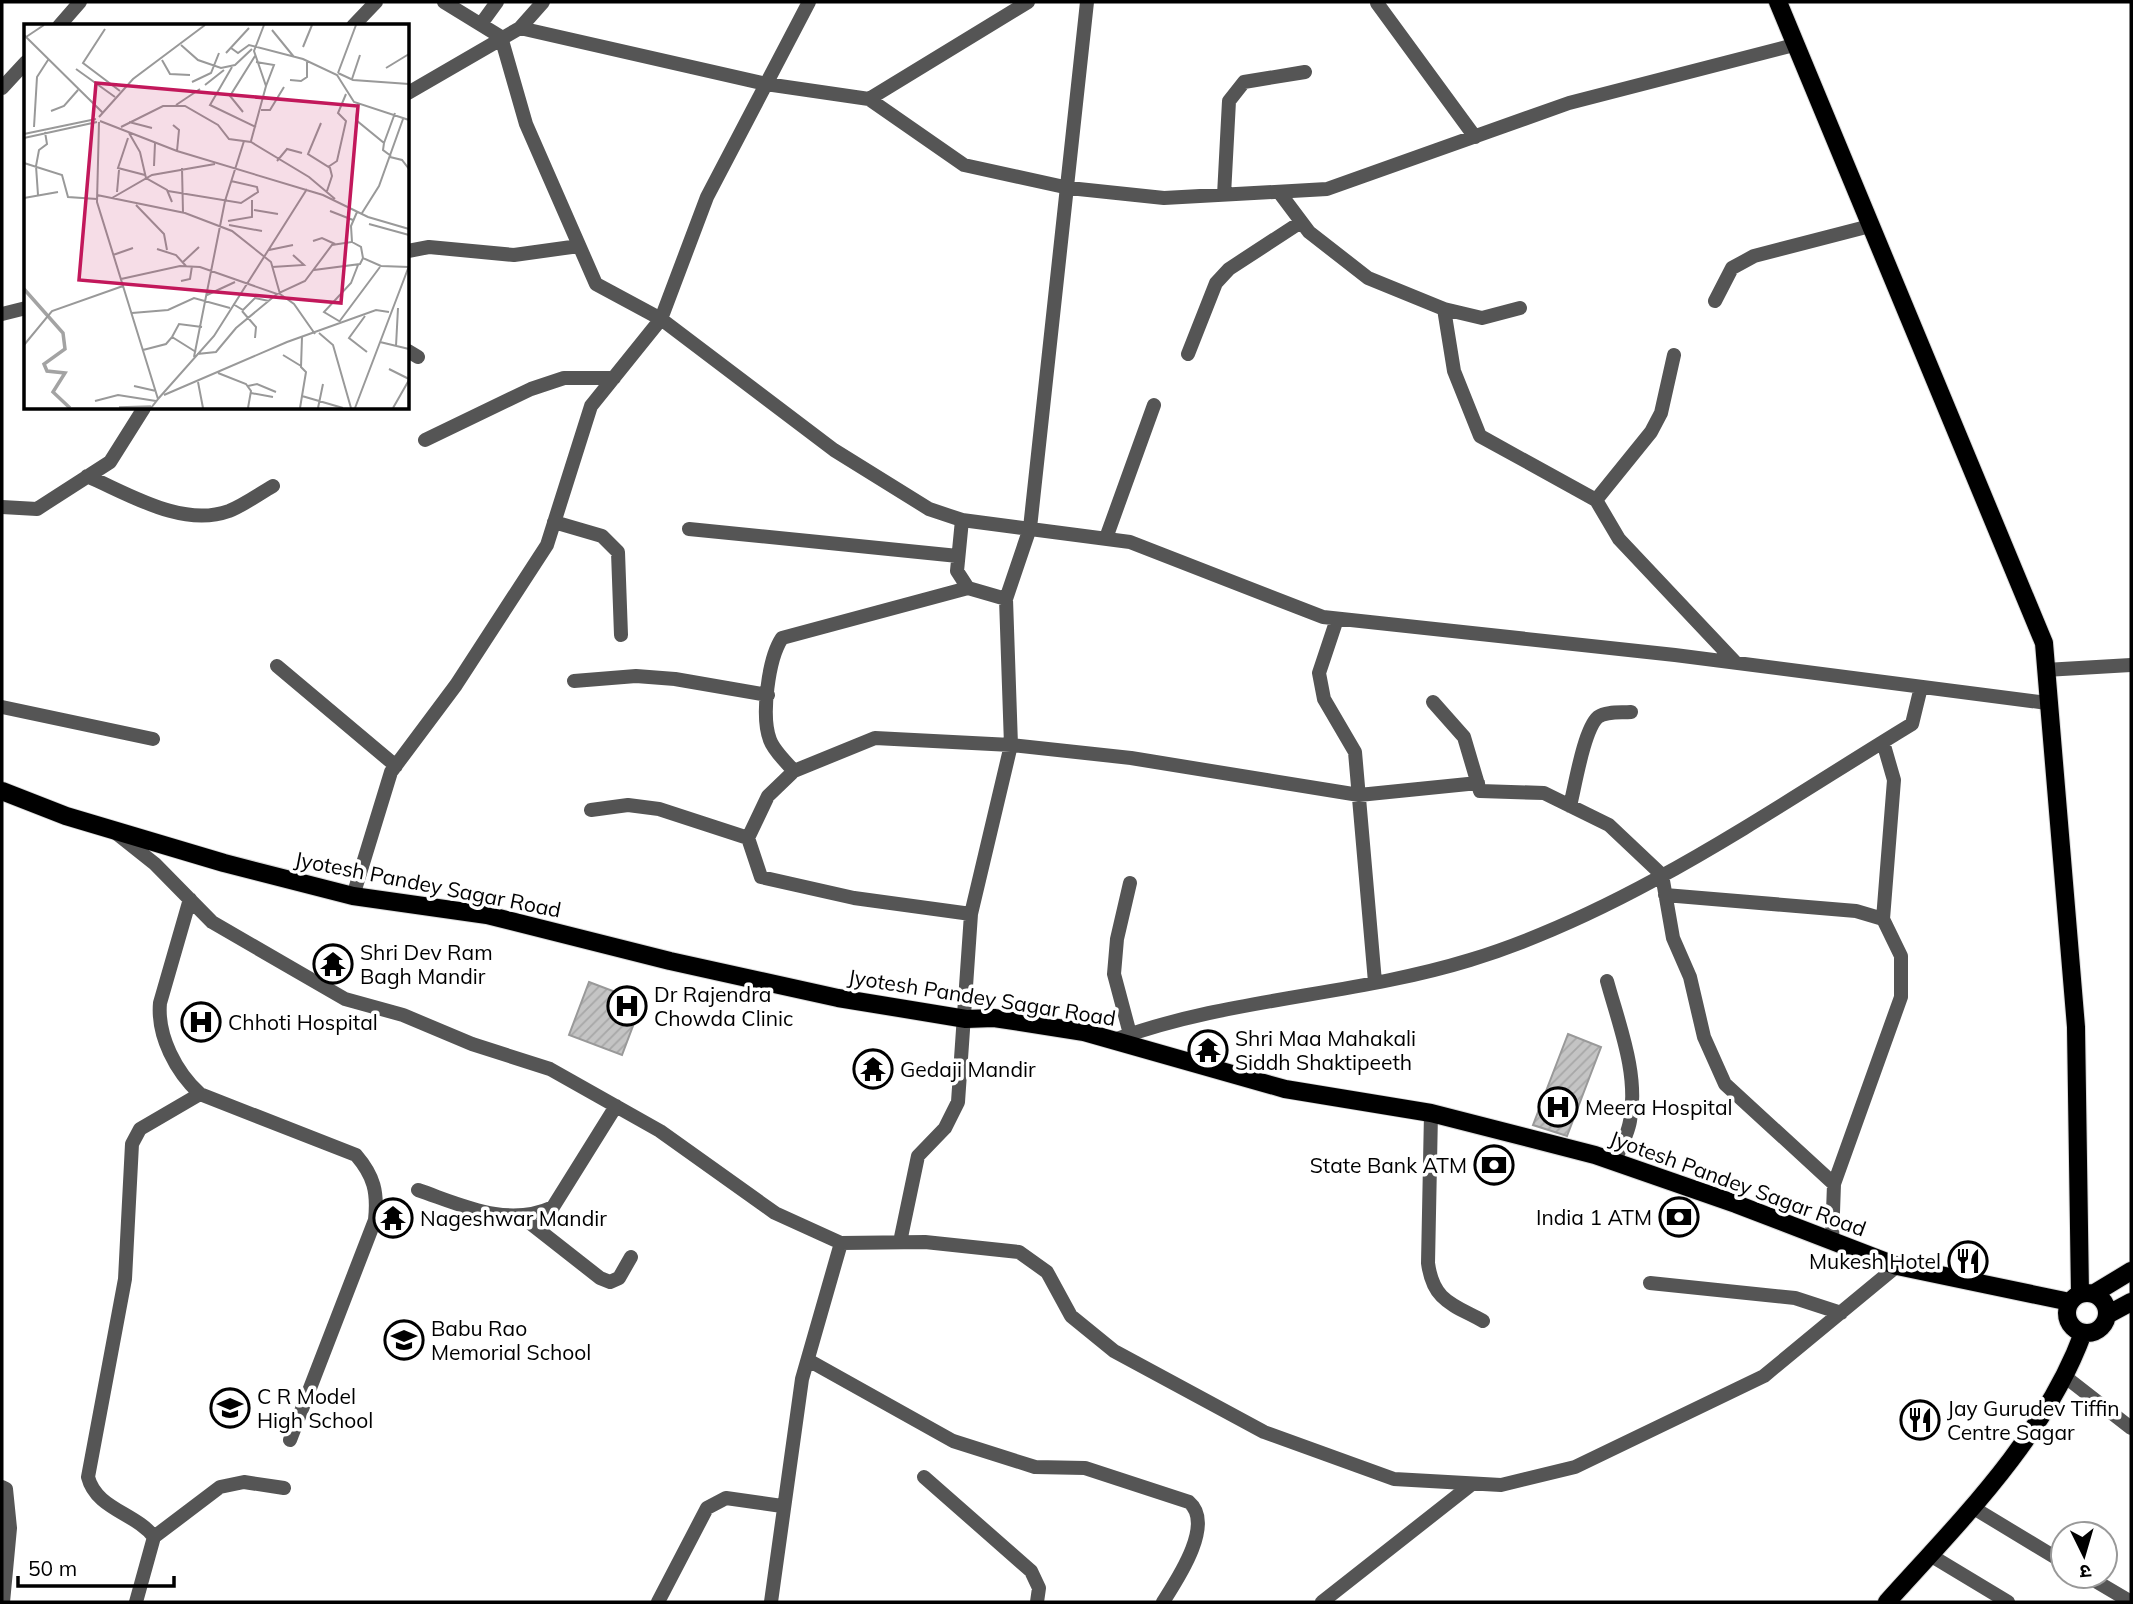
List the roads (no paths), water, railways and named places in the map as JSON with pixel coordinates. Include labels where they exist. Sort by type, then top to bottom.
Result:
[{"type":"main road","points":[[1778,2],[2044,643],[2076,1027],[2081,1297],[2068,1320],[2076,1331],[2096,1332],[2108,1315],[2131,1302]]},
{"type":"main road","name":"Jyotesh Pandey Sagar Road","points":[[2,791],[224,863],[353,896],[487,915],[670,961],[838,998],[966,1019],[994,1018],[1122,1037],[1285,1089],[1431,1113],[1614,1162],[1897,1266],[2081,1297]]},
{"type":"main road","points":[[2081,1297],[2131,1271]]},
{"type":"main road","points":[[2081,1297],[2104,1301],[2108,1315]]},
{"type":"main road","points":[[1887,1602],[1972,1507],[2040,1418],[2083,1333]]},
{"type":"street","points":[[61,24],[80,2]]},
{"type":"street","points":[[355,24],[376,2]]},
{"type":"street","points":[[444,2],[501,37],[526,124],[596,284],[661,319],[834,450],[929,509],[962,520],[1130,541],[1323,617],[1736,663],[2047,703]]},
{"type":"street","points":[[481,24],[497,2]]},
{"type":"street","points":[[410,92],[520,28],[543,2]]},
{"type":"street","points":[[353,896],[396,766],[464,673],[547,545],[591,406],[661,319],[707,197],[809,2]]},
{"type":"street","points":[[869,99],[1028,2]]},
{"type":"street","points":[[900,1242],[918,1156],[945,1128],[958,1102],[966,1019],[971,914],[1011,745],[1006,599],[1030,528],[1069,188],[1087,2]]},
{"type":"street","points":[[1377,2],[1475,136]]},
{"type":"street","points":[[520,28],[766,85],[869,99],[964,164],[1069,188],[1164,198],[1327,189],[1569,103],[1794,45]]},
{"type":"street","points":[[2,88],[24,64]]},
{"type":"street","points":[[1224,195],[1229,101],[1236,88],[1244,82],[1305,72]]},
{"type":"street","points":[[1279,192],[1309,232],[1368,278],[1444,309],[1482,318],[1520,308]]},
{"type":"street","points":[[1188,354],[1216,283],[1229,269],[1301,222]]},
{"type":"street","points":[[1715,301],[1732,268],[1754,256],[1870,226]]},
{"type":"street","points":[[410,250],[429,247],[514,255],[579,246]]},
{"type":"street","points":[[2,314],[24,308]]},
{"type":"street","points":[[1444,309],[1454,371],[1480,436],[1596,500],[1619,539],[1736,663]]},
{"type":"street","points":[[1596,500],[1651,432],[1661,412],[1674,355]]},
{"type":"street","points":[[425,440],[553,382],[564,379],[614,378]]},
{"type":"street","points":[[1106,538],[1154,405]]},
{"type":"street","points":[[2,507],[37,509],[110,461],[143,410]]},
{"type":"street","points":[[87,476],[168,511],[197,515],[228,511],[273,486]]},
{"type":"street","points":[[962,520],[957,571],[968,588]]},
{"type":"street","points":[[554,522],[602,536],[618,552],[621,635]]},
{"type":"street","points":[[689,529],[958,556]]},
{"type":"street","points":[[794,771],[770,743],[766,724],[774,656],[782,638],[968,588],[1006,599]]},
{"type":"street","points":[[1337,619],[1319,673],[1324,699],[1355,752],[1375,982]]},
{"type":"street","points":[[2045,670],[2131,665]]},
{"type":"street","points":[[277,666],[396,766]]},
{"type":"street","points":[[574,681],[636,676],[675,679],[768,695]]},
{"type":"street","points":[[1130,883],[1117,939],[1114,974],[1122,1037],[1151,1026],[1375,982],[1470,960],[1616,902],[1883,742],[1912,724],[1921,687]]},
{"type":"street","points":[[1433,702],[1464,737],[1480,791],[1544,793],[1609,825],[1662,875],[1673,938],[1690,977],[1704,1037],[1725,1084],[1833,1184]]},
{"type":"street","points":[[2,707],[153,739]]},
{"type":"street","points":[[1570,806],[1590,730],[1597,718],[1605,713],[1630,712]]},
{"type":"street","points":[[971,914],[854,898],[761,877],[748,838],[768,796],[794,771],[875,738],[1011,745],[1131,758],[1359,795],[1478,783]]},
{"type":"street","points":[[1832,1240],[1833,1184],[1901,997],[1901,956],[1883,919],[1894,780],[1883,742]]},
{"type":"street","points":[[591,810],[628,805],[659,809],[748,838]]},
{"type":"street","points":[[110,828],[155,864],[212,922],[345,999],[403,1015],[472,1044],[550,1069],[703,1159],[775,1213],[841,1243],[900,1242],[1019,1252],[1047,1272],[1071,1316],[1114,1351],[1264,1432],[1394,1479],[1501,1485],[1575,1467],[1763,1376],[1897,1266]]},
{"type":"street","points":[[1665,895],[1856,911],[1883,919]]},
{"type":"street","points":[[190,899],[160,1003],[158,1021],[162,1035],[187,1082],[200,1094],[356,1155],[368,1170],[375,1185],[375,1220],[290,1440]]},
{"type":"street","points":[[1607,981],[1630,1066],[1632,1089],[1630,1122],[1614,1162]]},
{"type":"street","points":[[154,1537],[148,1528],[97,1496],[88,1477],[125,1279],[132,1144],[140,1129],[200,1094]]},
{"type":"street","points":[[418,1190],[496,1216],[521,1216],[553,1207],[616,1106]]},
{"type":"street","points":[[1431,1113],[1428,1263],[1430,1282],[1437,1295],[1483,1321]]},
{"type":"street","points":[[521,1216],[600,1278],[610,1282],[619,1278],[631,1257]]},
{"type":"street","points":[[771,1602],[782,1506],[808,1360],[841,1243]]},
{"type":"street","points":[[1650,1283],[1795,1298],[1841,1314]]},
{"type":"street","points":[[808,1360],[953,1441],[1035,1467],[1085,1468],[1189,1502],[1197,1511],[1199,1521],[1190,1555],[1163,1602]]},
{"type":"street","points":[[2063,1376],[2131,1427]]},
{"type":"street","points":[[924,1477],[1031,1571],[1038,1580],[1037,1602]]},
{"type":"street","points":[[136,1602],[154,1537],[220,1487],[244,1482],[284,1488]]},
{"type":"street","points":[[1322,1602],[1472,1484]]},
{"type":"street","points":[[2,1488],[6,1489],[10,1528],[3,1602]]},
{"type":"street","points":[[658,1602],[707,1508],[726,1498],[782,1506]]},
{"type":"street","points":[[1972,1507],[2049,1554]]},
{"type":"street","points":[[1930,1555],[2008,1602]]},
{"type":"street","points":[[2111,1590],[2131,1602]]},
{"type":"place","name":"Shri Dev Ram Bagh Mandir","points":[[333,964]]},
{"type":"place","name":"Dr Rajendra Chowda Clinic","points":[[627,1006]]},
{"type":"place","name":"Chhoti Hospital","points":[[201,1022]]},
{"type":"place","name":"Shri Maa Mahakali Siddh Shaktipeeth","points":[[1208,1050]]},
{"type":"place","name":"Gedaji Mandir","points":[[873,1069]]},
{"type":"place","name":"Meera Hospital","points":[[1558,1107]]},
{"type":"place","name":"State Bank ATM","points":[[1494,1165]]},
{"type":"place","name":"India 1 ATM","points":[[1679,1217]]},
{"type":"place","name":"Nageshwar Mandir","points":[[393,1218]]},
{"type":"place","name":"Mukesh Hotel","points":[[1968,1261]]},
{"type":"place","name":"Babu Rao Memorial School","points":[[404,1340]]},
{"type":"place","name":"C R Model High School","points":[[230,1408]]},
{"type":"place","name":"Jay Gurudev Tiffin Centre Sagar","points":[[1920,1420]]}]
